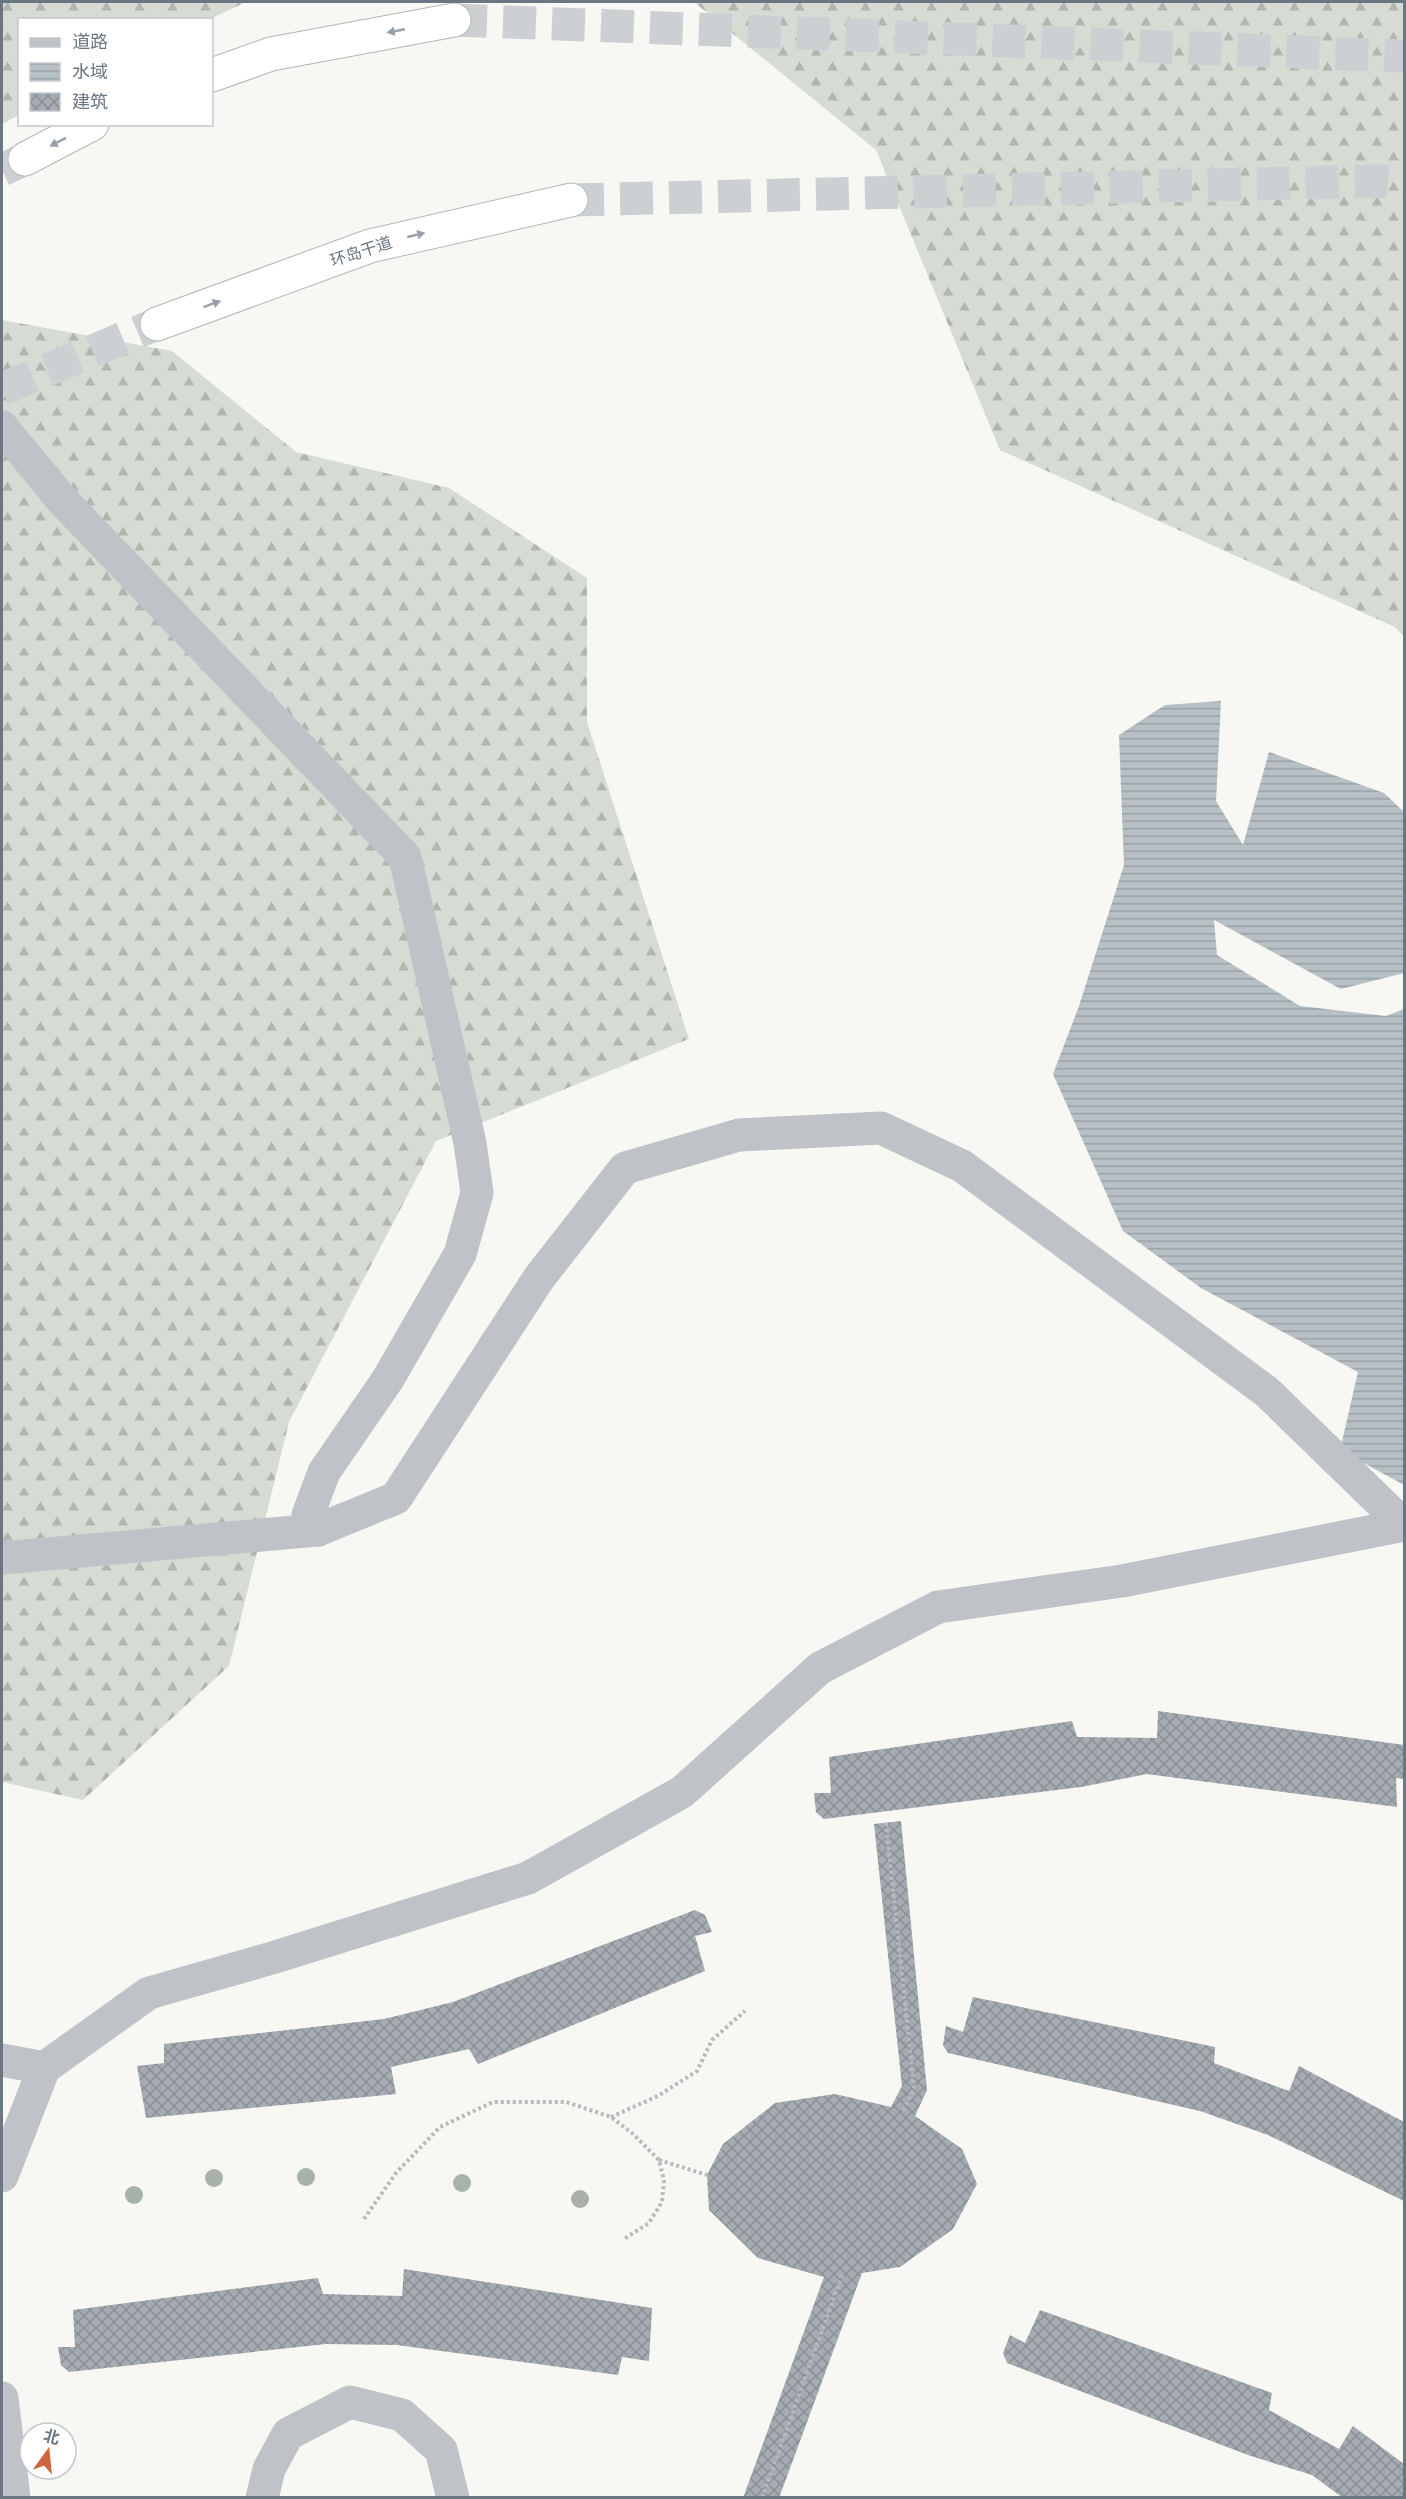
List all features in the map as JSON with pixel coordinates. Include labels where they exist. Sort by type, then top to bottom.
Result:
[{"type":"highway","points":[[213,75],[271,54],[454,20]]},
{"type":"highway","points":[[25,159],[88,126]]},
{"type":"highway","name":"环岛干道","points":[[157,324],[370,246],[571,200]]},
{"type":"street","points":[[2,427],[62,500],[405,857],[471,1143],[477,1193],[460,1254],[388,1379],[324,1472],[308,1515],[318,1530]]},
{"type":"street","points":[[2,1558],[318,1530],[396,1498],[538,1278],[624,1168],[739,1134],[881,1128],[962,1166],[1267,1392],[1404,1525]]},
{"type":"street","points":[[2,2176],[44,2068],[149,1993],[272,1958],[528,1878],[682,1792],[820,1668],[938,1607],[1122,1581],[1404,1525]]},
{"type":"street","points":[[2,2060],[44,2068]]},
{"type":"street","points":[[2,2398],[14,2498]]},
{"type":"street","points":[[262,2498],[269,2469],[288,2434],[350,2402],[402,2415],[441,2450],[453,2498]]},
{"type":"path","points":[[886,1823],[914,2088],[903,2112]]},
{"type":"path","points":[[611,2117],[658,2096],[697,2071],[712,2040],[745,2011]]},
{"type":"path","points":[[364,2219],[396,2173],[440,2127],[494,2102],[566,2102],[611,2117],[633,2134],[659,2160],[707,2175]]},
{"type":"path","points":[[624,2238],[649,2223],[662,2202],[664,2181],[659,2160]]},
{"type":"path","points":[[762,2498],[842,2276]]},
{"type":"green space","points":[[2,2],[246,2],[212,18],[18,18],[18,116],[2,124]]},
{"type":"green space","points":[[694,2],[1404,2],[1404,637],[1395,627],[1000,450],[876,150]]},
{"type":"green space","points":[[2,320],[172,351],[296,452],[449,488],[587,578],[587,722],[689,1039],[436,1141],[289,1422],[229,1666],[83,1800],[2,1782]]},
{"type":"water","points":[[1221,701],[1216,801],[1243,845],[1269,752],[1384,793],[1404,812],[1404,973],[1341,989],[1214,920],[1217,955],[1300,1006],[1386,1016],[1404,1009],[1404,1485],[1340,1450],[1358,1372],[1201,1288],[1123,1231],[1053,1074],[1079,1006],[1124,865],[1119,735],[1165,705]]},
{"type":"building","points":[[1158,1711],[1404,1745],[1404,1779],[1396,1778],[1397,1807],[1147,1774],[1081,1787],[824,1819],[816,1812],[814,1793],[831,1793],[829,1757],[1072,1721],[1077,1737],[1157,1738]]},
{"type":"building","points":[[901,1821],[927,2090],[915,2116],[962,2149],[977,2184],[953,2229],[900,2267],[862,2273],[779,2498],[743,2498],[824,2277],[758,2258],[709,2210],[707,2175],[723,2144],[775,2103],[835,2094],[891,2107],[902,2086],[874,1824]]},
{"type":"building","points":[[695,1910],[705,1915],[712,1932],[695,1936],[705,1971],[478,2064],[469,2049],[391,2067],[396,2094],[146,2118],[137,2066],[164,2063],[164,2044],[384,2019],[453,2002]]},
{"type":"building","points":[[973,1997],[1215,2047],[1214,2063],[1289,2091],[1299,2066],[1404,2122],[1404,2201],[1268,2135],[1200,2111],[948,2053],[943,2045],[946,2026],[963,2032]]},
{"type":"building","points":[[404,2269],[652,2308],[649,2361],[622,2357],[618,2375],[397,2345],[326,2344],[69,2372],[61,2365],[58,2347],[75,2347],[73,2310],[318,2278],[323,2294],[402,2296]]},
{"type":"building","points":[[1040,2310],[1272,2393],[1269,2410],[1339,2449],[1353,2426],[1404,2464],[1404,2498],[1343,2498],[1312,2475],[1248,2455],[1007,2363],[1003,2353],[1010,2335],[1025,2343]]},
{"type":"tunnel","points":[[454,20],[1404,56]]},
{"type":"tunnel","points":[[2,170],[25,159]]},
{"type":"tunnel","points":[[571,200],[1378,181],[1404,183]]},
{"type":"tunnel","points":[[2,389],[157,324]]}]
